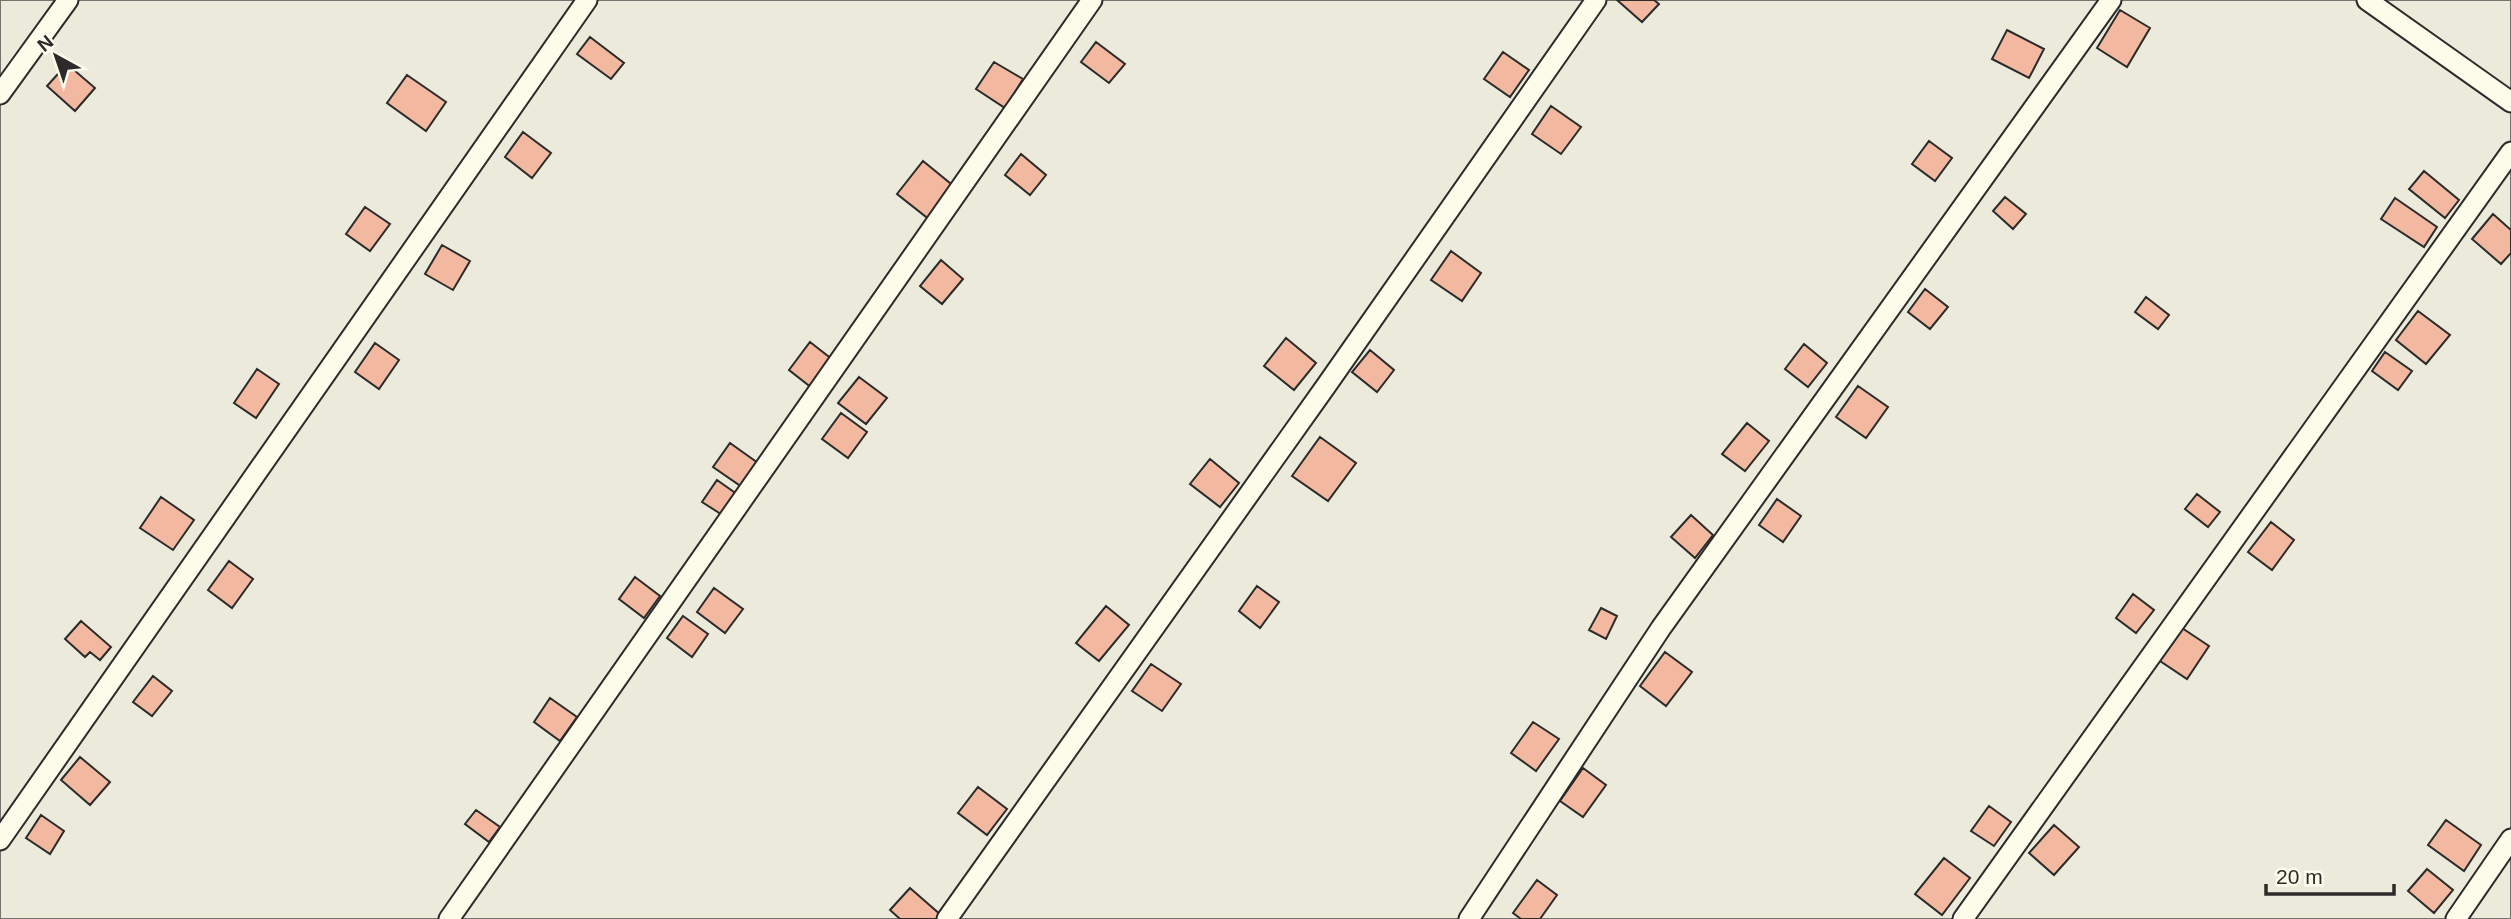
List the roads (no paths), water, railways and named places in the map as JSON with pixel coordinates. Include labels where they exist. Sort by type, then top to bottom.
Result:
[{"type":"lane","points":[[0,94],[68,0]]},
{"type":"lane","points":[[0,841],[587,0]]},
{"type":"lane","points":[[449,919],[1092,0]]},
{"type":"lane","points":[[947,919],[1326,386],[1596,0]]},
{"type":"lane","points":[[1469,919],[1661,628],[2111,0]]},
{"type":"lane","points":[[2367,0],[2511,102]]},
{"type":"lane","points":[[1963,919],[2511,152]]},
{"type":"lane","points":[[2456,919],[2511,839]]}]
